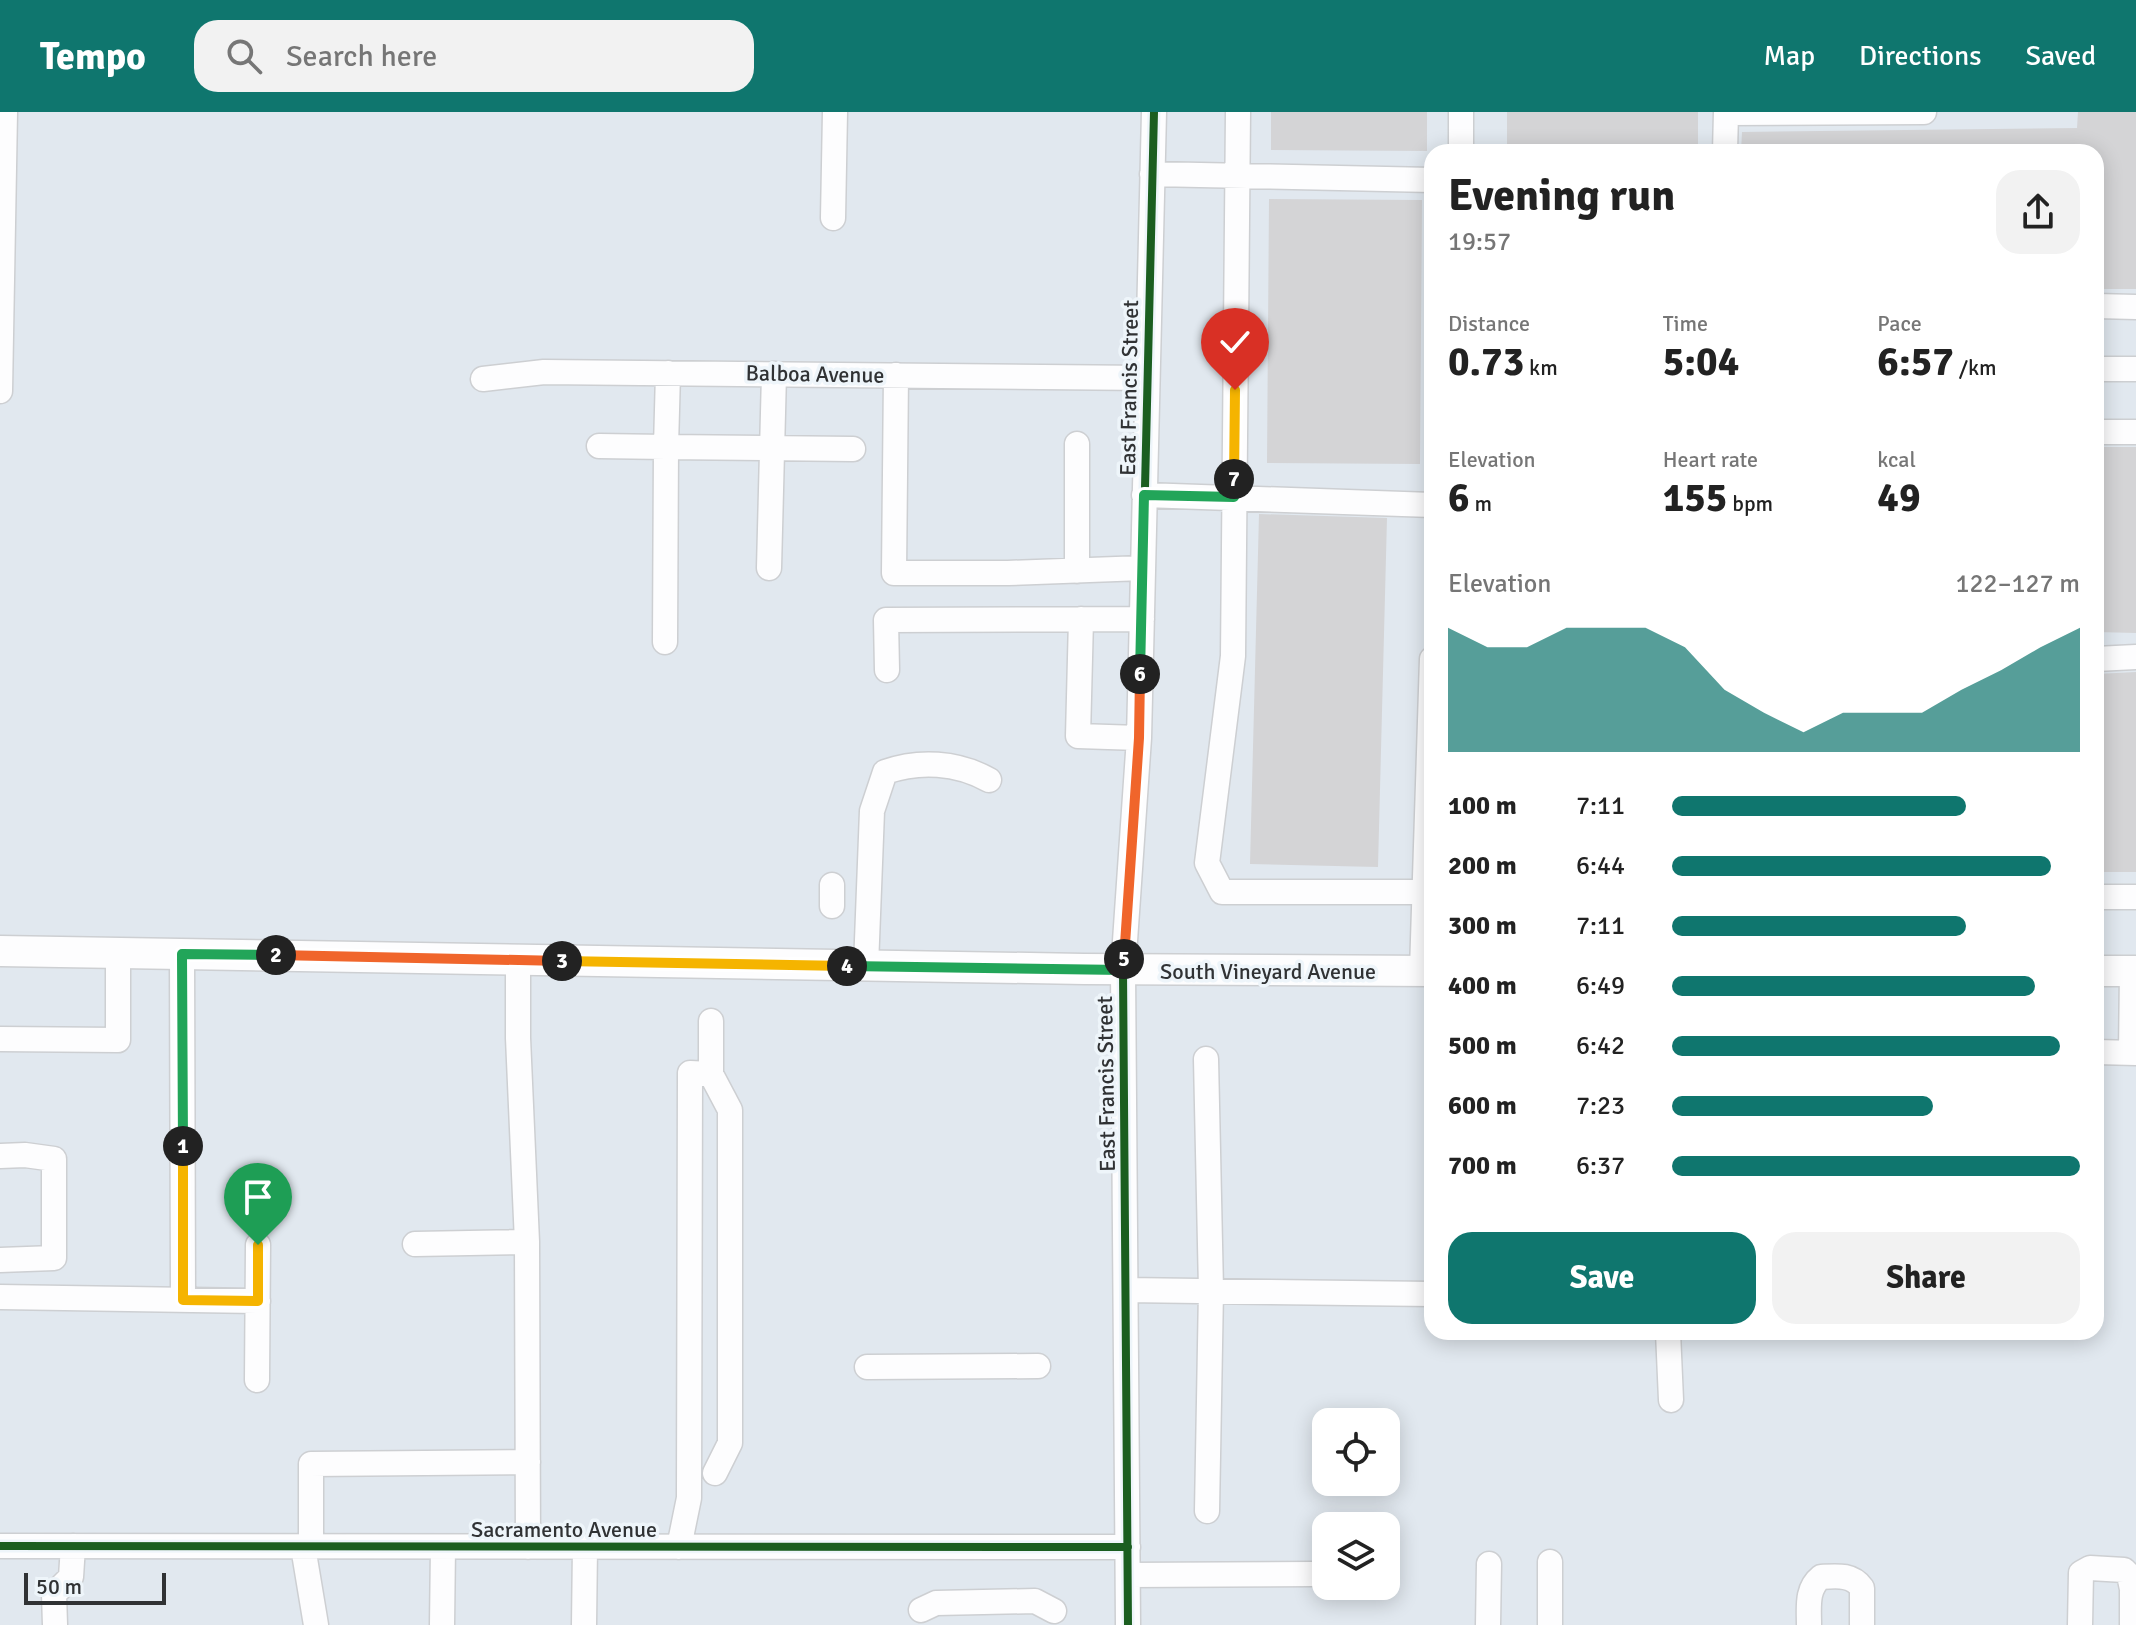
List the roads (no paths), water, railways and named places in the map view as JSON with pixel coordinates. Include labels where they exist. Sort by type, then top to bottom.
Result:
[{"type":"main road","name":"South Vineyard Avenue","points":[[0,951],[1123,970],[1424,971]]},
{"type":"main road","points":[[2104,971],[2134,971]]},
{"type":"street","points":[[0,391],[5,112]]},
{"type":"street","points":[[833,218],[835,112]]},
{"type":"street","name":"East Francis Street","points":[[1128,1625],[1123,970],[1139,738],[1154,112]]},
{"type":"street","points":[[1238,112],[1233,656],[1207,863],[1222,892],[1424,892]]},
{"type":"street","points":[[1461,112],[1461,144]]},
{"type":"street","points":[[1725,144],[1726,112],[1924,112]]},
{"type":"street","points":[[1152,174],[1424,180]]},
{"type":"street","points":[[2104,306],[2136,307]]},
{"type":"street","points":[[2104,369],[2136,369]]},
{"type":"street","name":"Balboa Avenue","points":[[483,379],[544,372],[1147,378]]},
{"type":"street","points":[[665,642],[668,373]]},
{"type":"street","points":[[769,568],[774,374]]},
{"type":"street","points":[[896,375],[894,573],[1143,568]]},
{"type":"street","points":[[2104,432],[2136,432]]},
{"type":"street","points":[[1077,444],[1077,571]]},
{"type":"street","points":[[599,446],[853,449]]},
{"type":"street","points":[[1144,495],[1424,505]]},
{"type":"street","points":[[1081,619],[1078,736],[1139,738]]},
{"type":"street","points":[[887,670],[886,620],[1142,619]]},
{"type":"street","points":[[2104,659],[2136,657]]},
{"type":"street","points":[[866,966],[872,811],[885,772],[902,766],[941,765],[961,768],[989,780]]},
{"type":"street","points":[[2104,897],[2136,897]]},
{"type":"street","points":[[0,1039],[118,1040],[118,953]]},
{"type":"street","points":[[182,954],[183,1300]]},
{"type":"street","points":[[518,960],[518,1038],[527,1242],[528,1547]]},
{"type":"street","points":[[2104,1052],[2134,1053],[2134,971]]},
{"type":"street","points":[[711,1021],[711,1074],[730,1110],[730,1443],[715,1473]]},
{"type":"street","points":[[1206,1059],[1211,1290],[1207,1511]]},
{"type":"street","points":[[679,1547],[689,1498],[690,1073],[711,1074]]},
{"type":"street","points":[[0,1156],[54,1159],[54,1258],[0,1260]]},
{"type":"street","points":[[690,1213],[730,1214]]},
{"type":"street","points":[[415,1244],[527,1242]]},
{"type":"street","points":[[257,1380],[258,1245]]},
{"type":"street","points":[[1126,1290],[1424,1294]]},
{"type":"street","points":[[0,1297],[258,1301]]},
{"type":"street","points":[[1668,1340],[1671,1400]]},
{"type":"street","points":[[867,1367],[1038,1366]]},
{"type":"street","points":[[316,1625],[307,1547],[311,1464],[528,1462]]},
{"type":"street","name":"Sacramento Avenue","points":[[0,1546],[1128,1547]]},
{"type":"street","points":[[55,1625],[54,1594],[71,1577],[73,1546]]},
{"type":"street","points":[[442,1625],[443,1547]]},
{"type":"street","points":[[584,1625],[585,1547]]},
{"type":"street","points":[[1550,1562],[1550,1625]]},
{"type":"street","points":[[1488,1625],[1489,1564]]},
{"type":"street","points":[[2080,1625],[2081,1573],[2090,1568],[2124,1570],[2129,1575],[2132,1625]]},
{"type":"street","points":[[1128,1575],[1312,1574]]},
{"type":"street","points":[[1809,1625],[1813,1585],[1821,1577],[1838,1576],[1853,1579],[1862,1588],[1862,1625]]},
{"type":"street","points":[[921,1610],[936,1603],[1035,1601],[1054,1611]]}]
